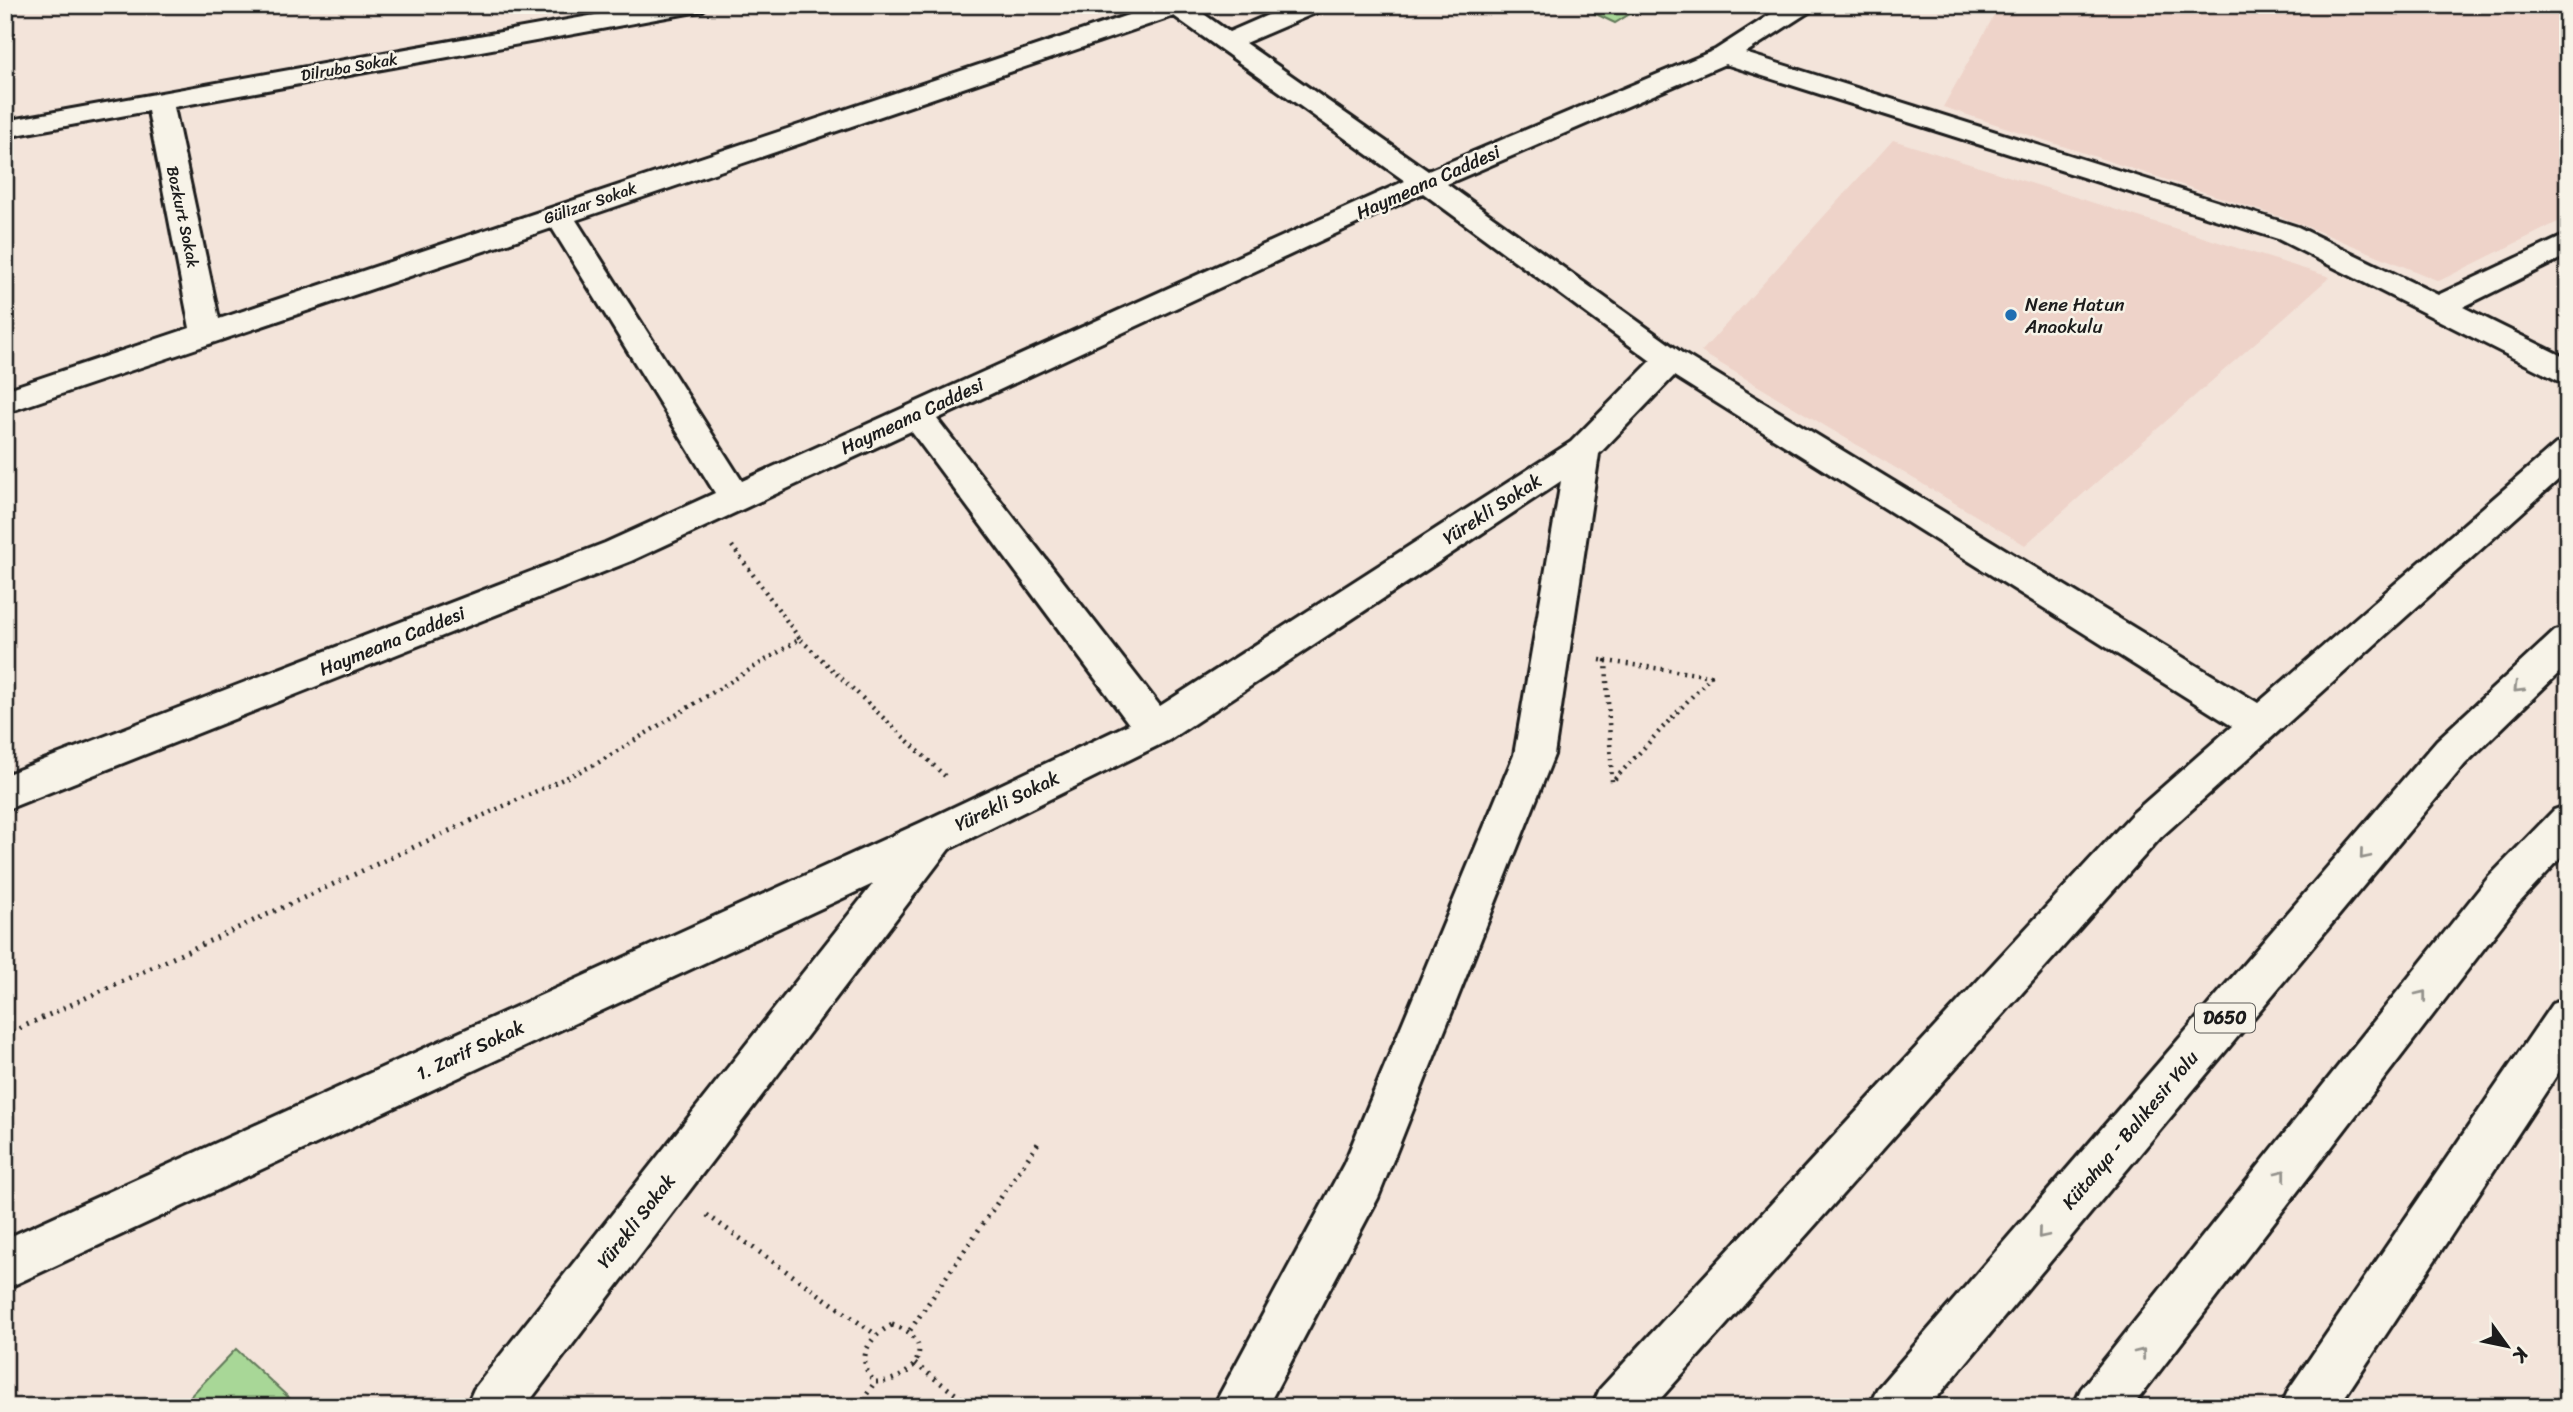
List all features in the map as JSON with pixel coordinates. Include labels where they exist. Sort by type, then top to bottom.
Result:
[{"type":"main road","name":"Dilruba Sokak","points":[[5,129],[694,5]]},
{"type":"main road","points":[[1227,42],[1313,5]]},
{"type":"main road","name":"Haymeana Caddesi","points":[[5,793],[618,552],[1426,182],[1724,55],[1803,5]]},
{"type":"main road","points":[[1175,6],[1426,182],[1671,360],[2260,724]]},
{"type":"main road","name":"Gülizar Sokak","points":[[5,402],[1175,6]]},
{"type":"main road","points":[[1724,55],[2288,233],[2568,372]]},
{"type":"main road","name":"Bozkurt Sokak","points":[[159,100],[207,333]]},
{"type":"main road","points":[[558,214],[720,505]]},
{"type":"main road","points":[[2438,307],[2568,243]]},
{"type":"main road","name":"Yürekli Sokak","points":[[492,1407],[935,836],[1155,729],[1583,450],[1671,360]]},
{"type":"main road","points":[[916,415],[1155,729]]},
{"type":"main road","points":[[1239,1407],[1360,1181],[1534,755],[1583,450]]},
{"type":"main road","points":[[1618,1407],[2147,825],[2568,452]]},
{"type":"main road","name":"Kütahya - Balıkesir Yolu","points":[[1895,1407],[2451,752],[2568,641]]},
{"type":"main road","points":[[2099,1407],[2502,891],[2568,822]]},
{"type":"main road","name":"1. Zarif Sokak","points":[[5,1264],[935,836]]},
{"type":"main road","points":[[2307,1407],[2568,1018]]},
{"type":"path","points":[[720,505],[800,639],[909,740],[982,813]]},
{"type":"path","points":[[5,1035],[596,764],[800,639]]},
{"type":"path","points":[[1551,653],[1711,676],[1612,782],[1606,661]]},
{"type":"path","points":[[909,1330],[1041,1139]]},
{"type":"path","points":[[664,1185],[875,1334]]},
{"type":"path","points":[[892,1325],[909,1330],[918,1345],[915,1364],[902,1380],[893,1383],[875,1382],[869,1377],[862,1360],[869,1342],[875,1334],[892,1325]]},
{"type":"path","points":[[915,1364],[973,1407]]},
{"type":"path","points":[[858,1407],[875,1382]]},
{"type":"shaded area","points":[[2000,5],[2568,5],[2568,217],[2439,281],[2296,222],[1943,107]]},
{"type":"shaded area","name":"Nene Hatun Anaokulu","points":[[1893,140],[2330,277],[2025,545],[1701,352]]},
{"type":"green space","points":[[1577,5],[1644,5],[1615,23]]},
{"type":"green space","points":[[236,1349],[299,1407],[180,1407]]},
{"type":"place","name":"Nene Hatun Anaokulu","points":[[2011,315]]}]
